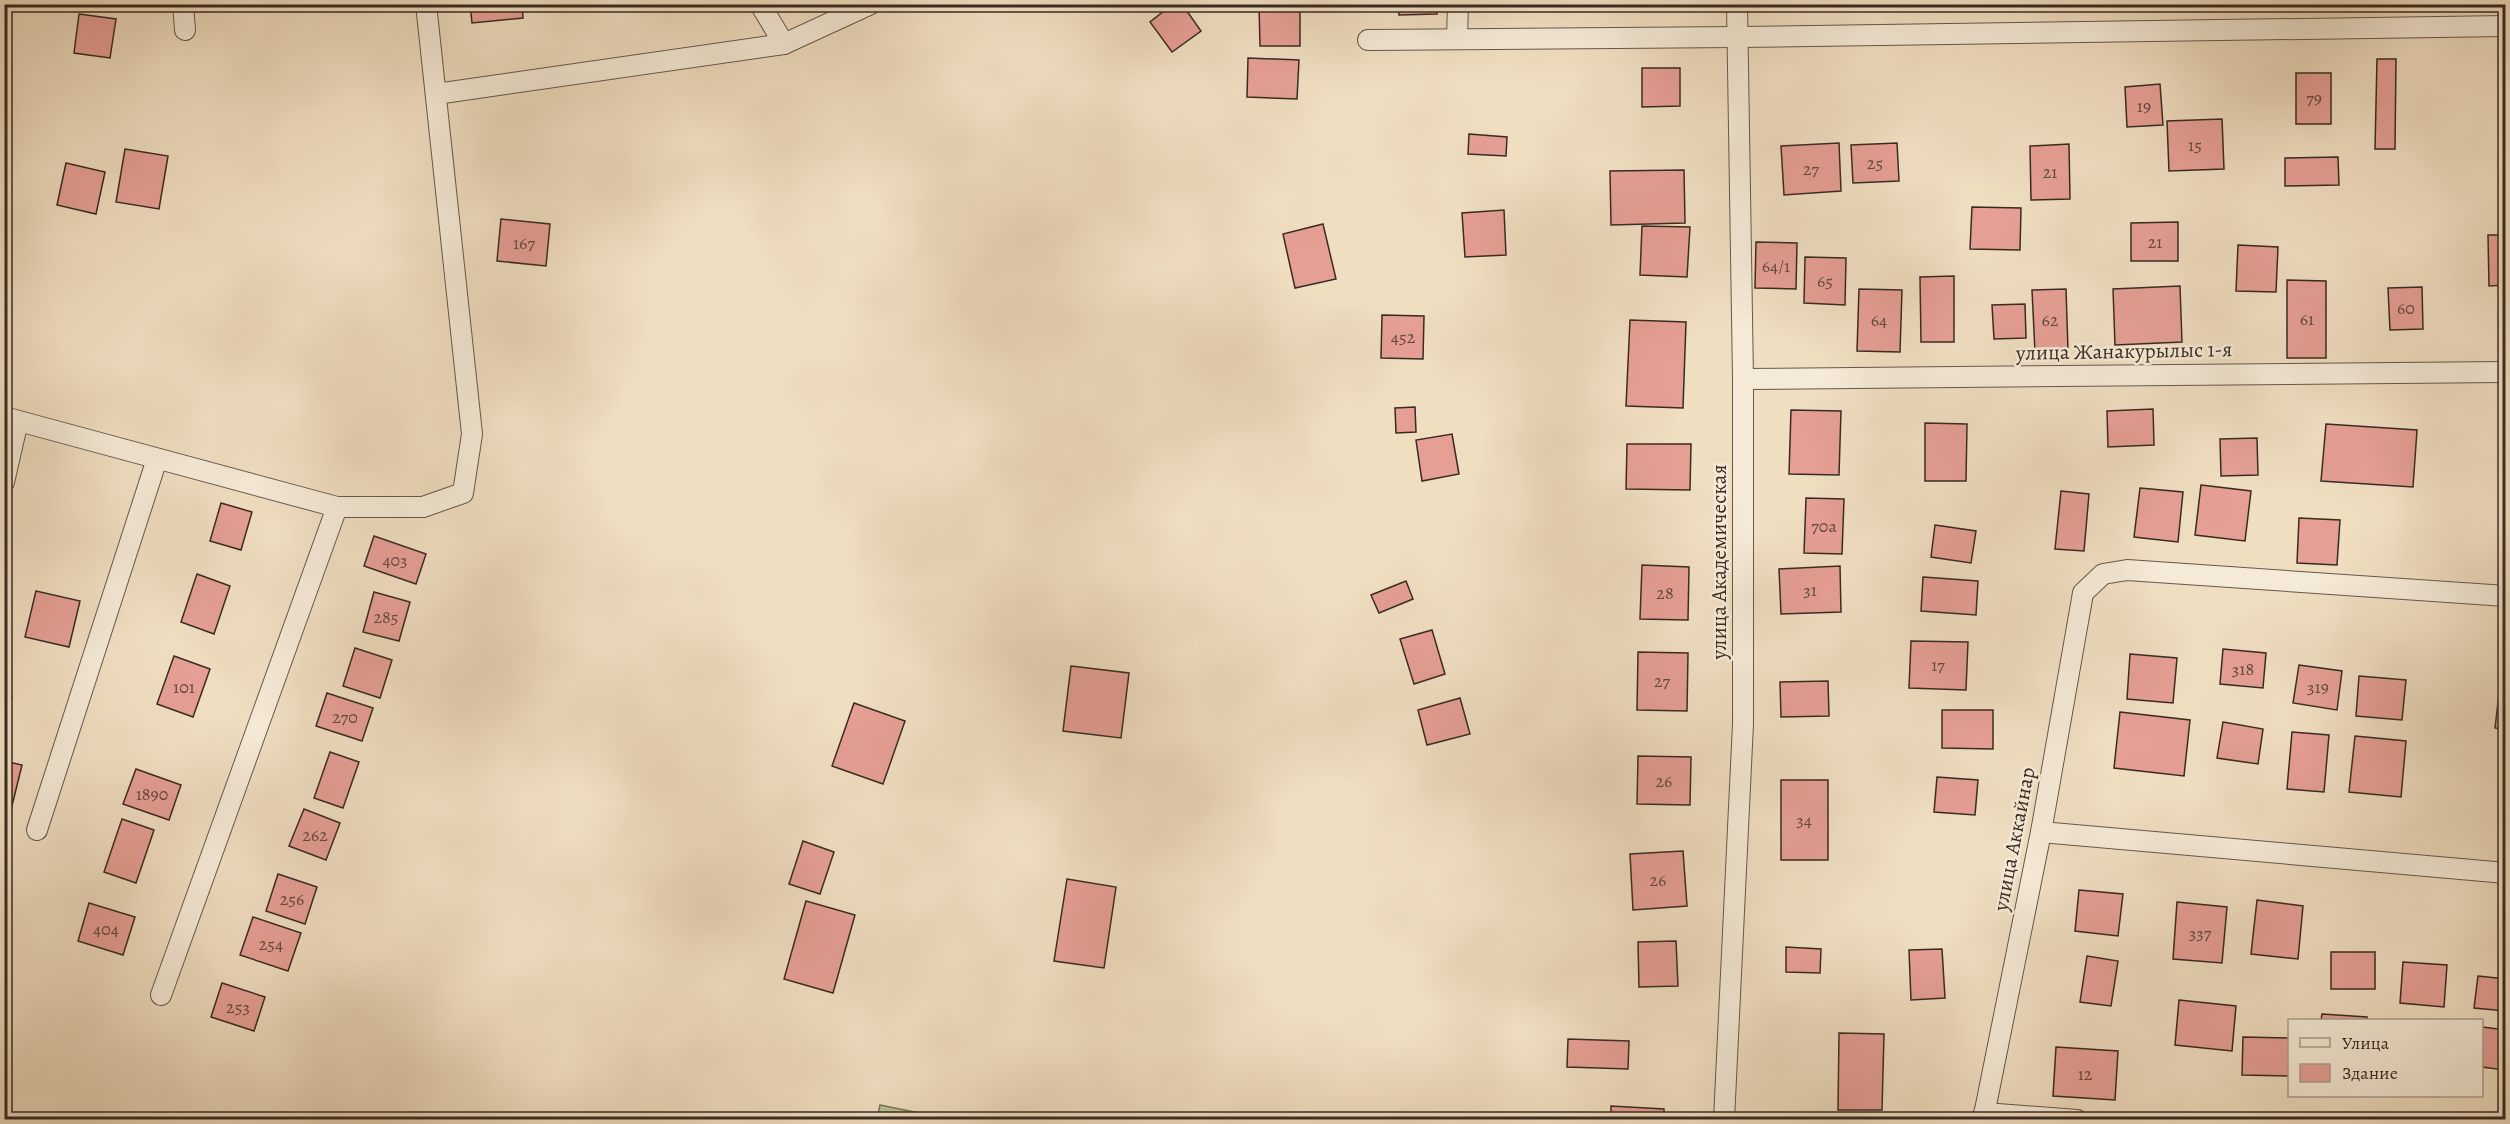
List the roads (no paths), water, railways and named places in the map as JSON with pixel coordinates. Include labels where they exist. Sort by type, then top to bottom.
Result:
[{"type":"street","points":[[183,4],[185,30]]},
{"type":"street","points":[[4,482],[11,419],[337,507],[423,507],[463,493],[472,434],[426,4]]},
{"type":"street","points":[[760,4],[784,44]]},
{"type":"street","points":[[436,94],[784,44],[871,4]]},
{"type":"street","points":[[1457,38],[1458,4]]},
{"type":"street","name":"улица Академическая","points":[[1724,1119],[1743,724],[1743,379],[1737,4]]},
{"type":"street","points":[[1368,40],[1737,38],[2505,26]]},
{"type":"street","name":"улица Жанакурылыс 1-я","points":[[1743,379],[2505,372]]},
{"type":"street","points":[[37,831],[157,459]]},
{"type":"street","points":[[161,995],[337,507]]},
{"type":"street","name":"улица Аккайнар","points":[[1983,1116],[2041,832],[2083,593],[2103,574],[2127,570],[2505,596]]},
{"type":"street","points":[[2041,832],[2505,873]]},
{"type":"street","points":[[1983,1116],[2077,1119]]}]
